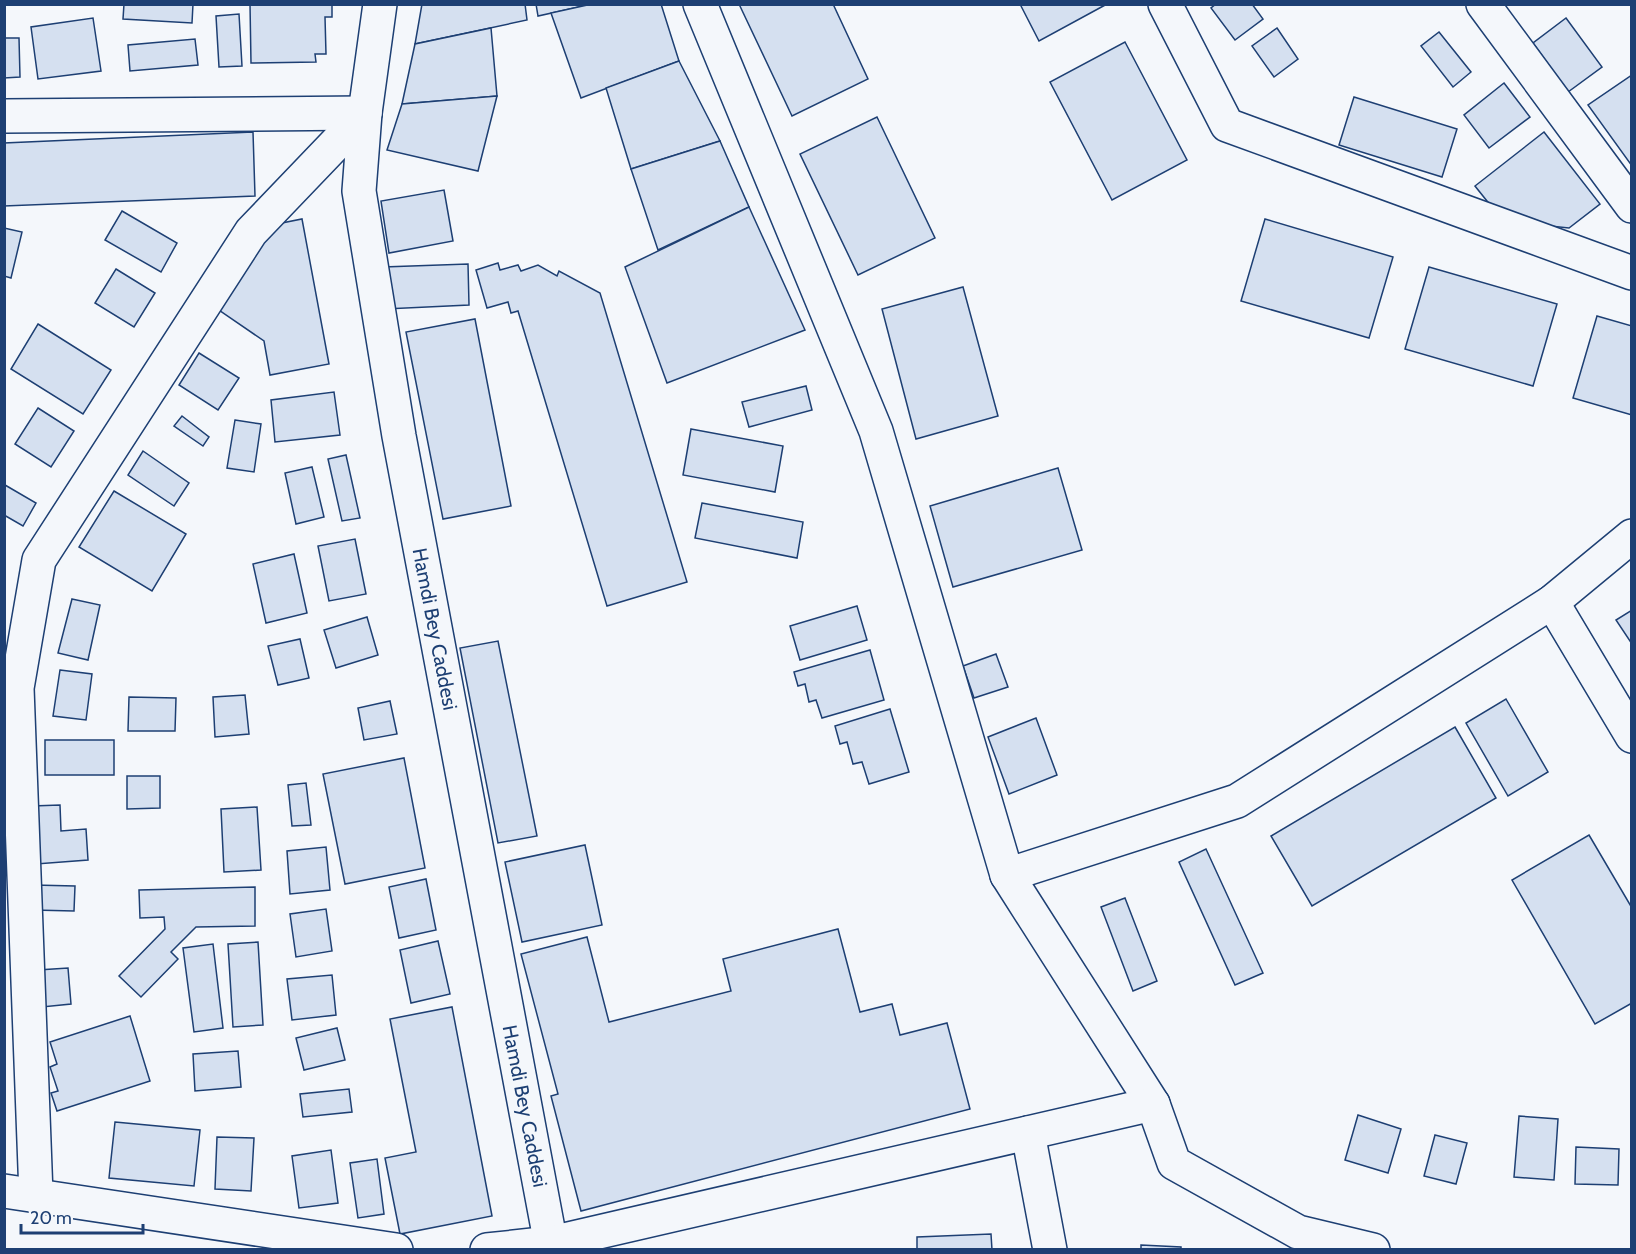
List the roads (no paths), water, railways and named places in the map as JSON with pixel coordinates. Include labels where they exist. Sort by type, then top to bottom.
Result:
[{"type":"street","name":"Hamdi Bey Caddesi","points":[[380,4],[365,113],[359,191],[397,424],[551,1246]]},
{"type":"street","points":[[700,4],[876,431],[1006,875],[1153,1104],[1174,1162],[1298,1232],[1373,1250]]},
{"type":"street","points":[[1165,4],[1227,125],[1630,270]]},
{"type":"street","points":[[1483,4],[1632,206]]},
{"type":"street","points":[[4,116],[365,113]]},
{"type":"street","points":[[365,113],[251,232],[39,560],[17,688],[20,1193],[396,1250]]},
{"type":"street","points":[[1006,875],[1237,801],[1552,602],[1632,536]]},
{"type":"street","points":[[1552,602],[1632,736]]},
{"type":"street","points":[[487,1250],[551,1246],[1153,1104]]},
{"type":"street","points":[[1028,1133],[1050,1250]]}]
